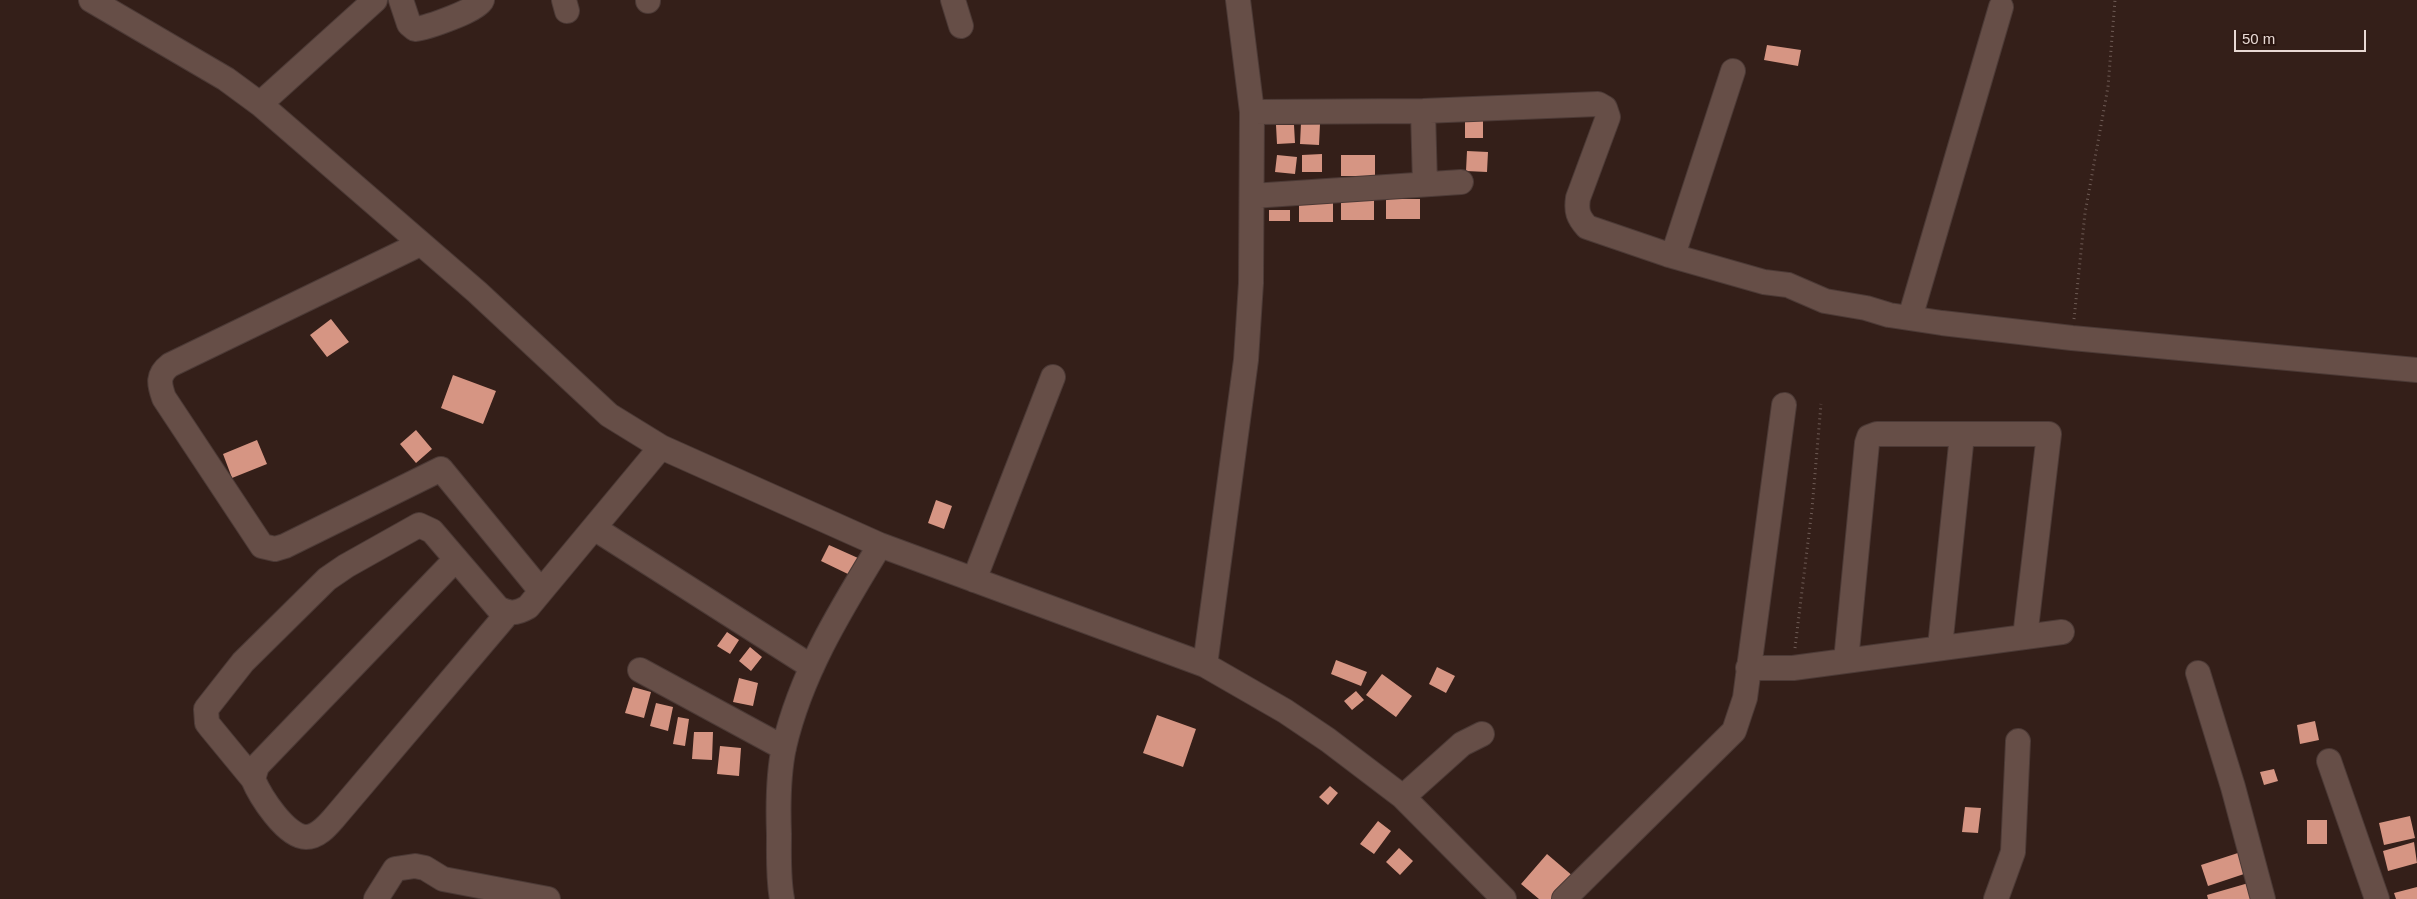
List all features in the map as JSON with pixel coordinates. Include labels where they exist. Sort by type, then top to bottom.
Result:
[{"type":"street","points":[[91,0],[226,80],[260,104],[477,292],[609,415],[661,447],[880,545],[1205,665],[1285,711],[1328,740],[1403,797],[1504,899]]},
{"type":"street","points":[[260,104],[375,0]]},
{"type":"street","points":[[401,0],[409,24],[415,29],[433,25],[476,7],[482,0]]},
{"type":"street","points":[[953,0],[960,26]]},
{"type":"street","points":[[1205,665],[1246,360],[1251,283],[1252,112],[1238,0]]},
{"type":"street","points":[[1910,318],[2001,7]]},
{"type":"street","points":[[1669,255],[1675,249],[1733,71]]},
{"type":"street","points":[[1252,112],[1423,111],[1592,104],[1602,106],[1605,108],[1608,117],[1578,198],[1576,210],[1580,219],[1587,227],[1669,255],[1764,282],[1788,285],[1825,302],[1942,323],[2072,338],[2417,370]]},
{"type":"street","points":[[1423,111],[1425,184]]},
{"type":"street","points":[[1252,196],[1461,182]]},
{"type":"street","points":[[420,244],[170,365],[160,375],[159,386],[164,398],[262,546],[274,549],[285,546],[440,469],[541,590]]},
{"type":"street","points":[[974,580],[1053,376]]},
{"type":"street","points":[[1564,899],[1734,731],[1745,698],[1784,405]]},
{"type":"street","points":[[1846,661],[1869,438],[1877,434],[2049,434],[2025,637]]},
{"type":"street","points":[[1940,648],[1962,435]]},
{"type":"street","points":[[508,613],[334,818],[316,834],[306,837],[295,835],[286,828],[257,789],[253,779],[211,728],[206,716],[210,702],[243,662],[327,579],[346,566],[419,525],[432,531],[498,608],[508,613],[519,612],[528,607],[661,447]]},
{"type":"street","points":[[594,528],[812,667]]},
{"type":"street","points":[[782,899],[778,814],[784,748],[794,713],[812,667],[838,614],[880,545]]},
{"type":"street","points":[[253,779],[256,766],[456,559]]},
{"type":"street","points":[[1748,668],[1793,668],[2062,632]]},
{"type":"street","points":[[640,670],[784,748]]},
{"type":"street","points":[[2198,673],[2233,787],[2263,899]]},
{"type":"street","points":[[1403,797],[1462,744],[1482,734]]},
{"type":"street","points":[[1996,899],[2013,852],[2018,741]]},
{"type":"street","points":[[2329,761],[2377,899]]},
{"type":"street","points":[[376,899],[394,868],[404,866],[426,868],[443,879],[543,899]]},
{"type":"street","points":[[443,879],[456,899]]},
{"type":"path","points":[[2072,338],[2086,213],[2108,87],[2115,0]]},
{"type":"path","points":[[1793,668],[1812,509],[1821,404]]},
{"type":"building","points":[[1767,45],[1801,50],[1798,66],[1764,60]]},
{"type":"building","points":[[1465,119],[1483,119],[1483,138],[1465,138]]},
{"type":"building","points":[[1301,123],[1320,124],[1319,145],[1300,144]]},
{"type":"building","points":[[1276,125],[1294,125],[1295,143],[1277,144]]},
{"type":"building","points":[[1467,151],[1488,152],[1487,172],[1466,171]]},
{"type":"building","points":[[1322,154],[1322,172],[1302,172],[1302,155]]},
{"type":"building","points":[[1277,155],[1297,157],[1295,174],[1275,172]]},
{"type":"building","points":[[1341,155],[1375,155],[1375,176],[1341,176]]},
{"type":"building","points":[[1341,196],[1374,196],[1374,220],[1341,220]]},
{"type":"building","points":[[1299,199],[1333,199],[1333,222],[1299,222]]},
{"type":"building","points":[[1386,199],[1420,199],[1420,219],[1386,219]]},
{"type":"building","points":[[1269,210],[1290,210],[1290,221],[1269,221]]},
{"type":"building","points":[[331,319],[349,342],[327,357],[310,335]]},
{"type":"building","points":[[453,375],[496,391],[483,424],[441,408]]},
{"type":"building","points":[[416,430],[432,449],[416,463],[400,444]]},
{"type":"building","points":[[257,440],[267,464],[232,478],[223,454]]},
{"type":"building","points":[[936,500],[952,506],[944,529],[928,523]]},
{"type":"building","points":[[829,545],[858,558],[850,575],[821,561]]},
{"type":"building","points":[[727,632],[739,640],[730,654],[717,646]]},
{"type":"building","points":[[750,647],[762,657],[751,671],[739,661]]},
{"type":"building","points":[[1336,660],[1367,672],[1361,686],[1331,674]]},
{"type":"building","points":[[1437,667],[1455,676],[1446,693],[1429,684]]},
{"type":"building","points":[[1382,674],[1412,696],[1396,717],[1366,695]]},
{"type":"building","points":[[739,678],[758,683],[753,706],[733,702]]},
{"type":"building","points":[[633,687],[651,692],[644,718],[625,713]]},
{"type":"building","points":[[1356,691],[1364,700],[1352,710],[1344,701]]},
{"type":"building","points":[[656,703],[673,707],[668,731],[650,726]]},
{"type":"building","points":[[1157,715],[1196,729],[1183,767],[1143,753]]},
{"type":"building","points":[[678,717],[689,719],[685,746],[673,744]]},
{"type":"building","points":[[2315,721],[2319,740],[2300,744],[2297,725]]},
{"type":"building","points":[[694,732],[713,732],[712,760],[692,759]]},
{"type":"building","points":[[720,746],[741,748],[739,776],[717,774]]},
{"type":"building","points":[[2274,769],[2278,781],[2264,785],[2260,772]]},
{"type":"building","points":[[1330,786],[1338,793],[1328,805],[1319,797]]},
{"type":"building","points":[[1965,807],[1981,808],[1978,833],[1962,832]]},
{"type":"building","points":[[2410,816],[2415,838],[2384,845],[2379,823]]},
{"type":"building","points":[[2307,820],[2327,820],[2327,844],[2307,844]]},
{"type":"building","points":[[1378,821],[1391,831],[1374,854],[1360,844]]},
{"type":"building","points":[[2414,842],[2417,863],[2388,871],[2383,851]]},
{"type":"building","points":[[1399,848],[1413,861],[1400,875],[1386,862]]},
{"type":"building","points":[[2241,852],[2247,873],[2208,886],[2201,865]]},
{"type":"building","points":[[1547,854],[1574,877],[1555,899],[1539,899],[1521,884]]},
{"type":"building","points":[[2252,882],[2257,899],[2208,899],[2207,895]]},
{"type":"building","points":[[2417,887],[2417,899],[2396,899],[2394,893]]}]
